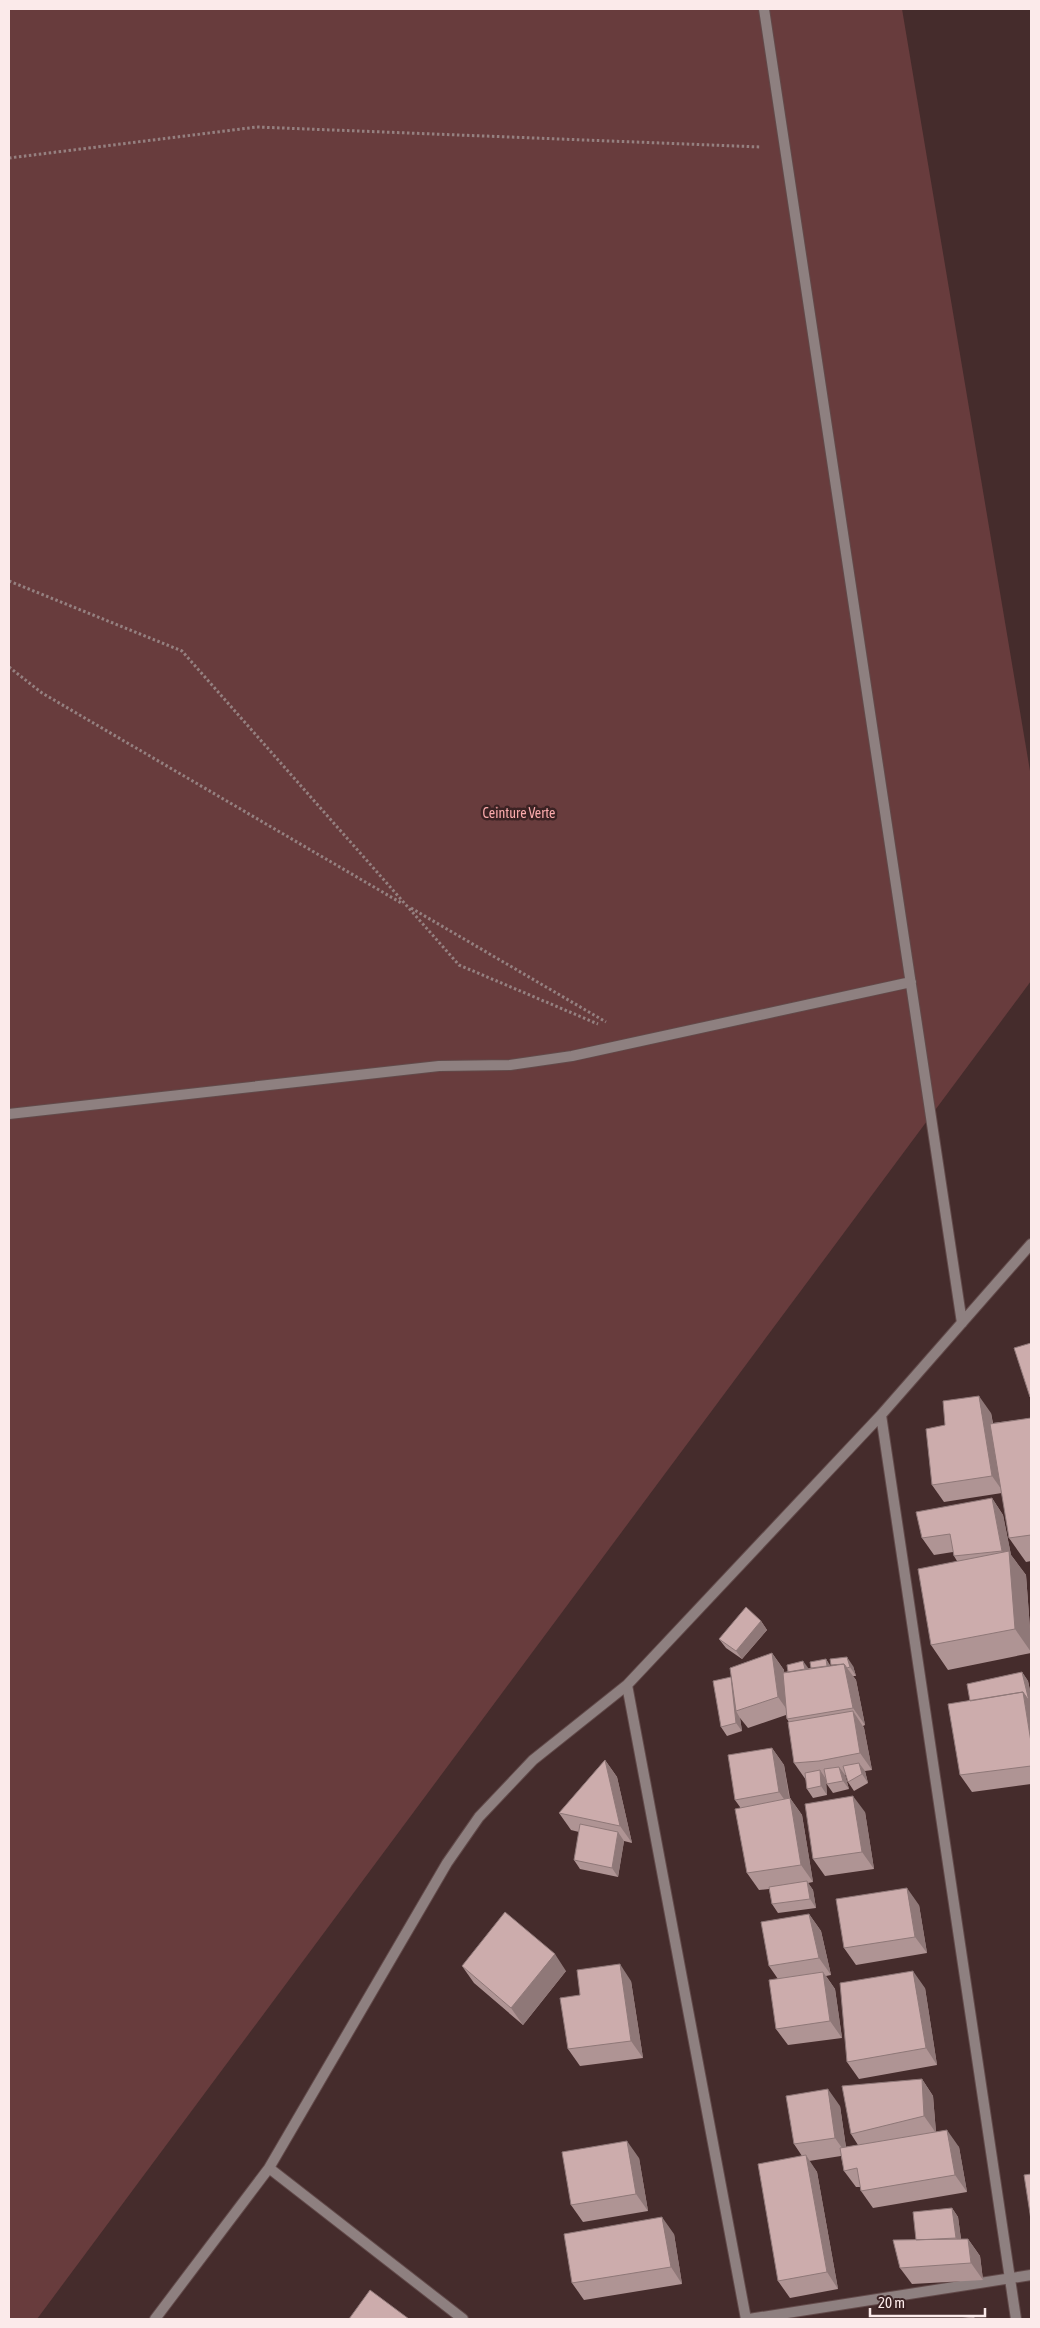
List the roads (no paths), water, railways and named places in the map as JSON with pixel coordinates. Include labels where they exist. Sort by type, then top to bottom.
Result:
[{"type":"street","points":[[764,9],[962,1323]]},
{"type":"street","points":[[9,1114],[439,1066],[510,1065],[572,1056],[911,982]]},
{"type":"street","points":[[155,2319],[269,2168],[447,1863],[479,1816],[533,1760],[627,1685],[881,1415],[1031,1244]]},
{"type":"street","points":[[881,1415],[1016,2319]]},
{"type":"street","points":[[627,1685],[747,2319],[1031,2275]]},
{"type":"street","points":[[269,2168],[463,2319]]},
{"type":"park label","name":"Ceinture Verte","points":[[519,813]]}]
